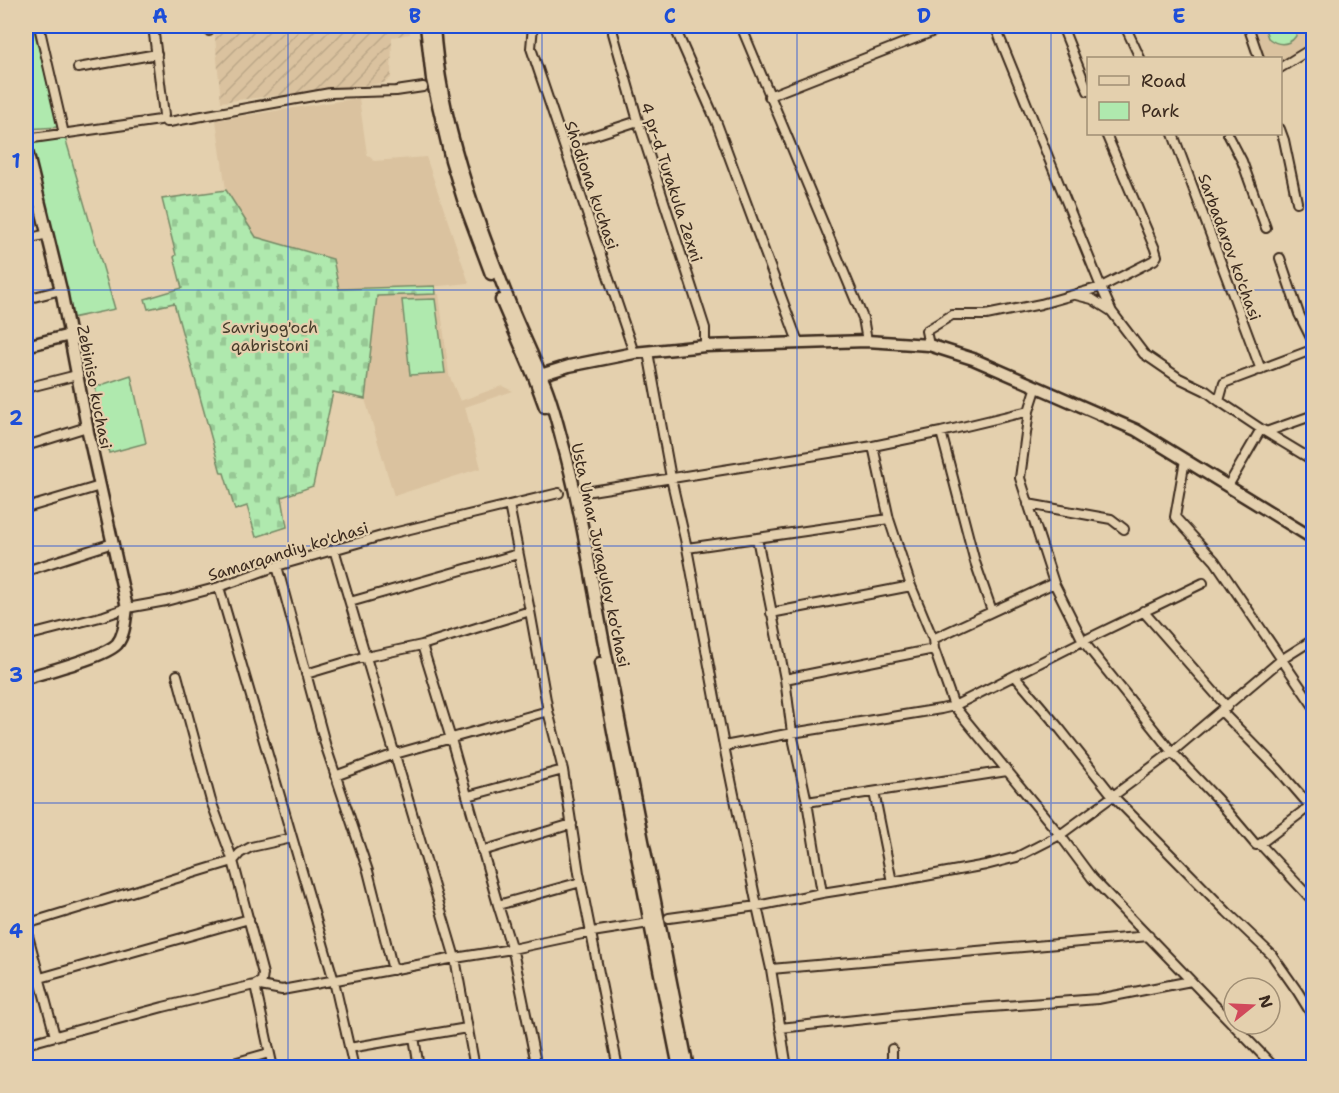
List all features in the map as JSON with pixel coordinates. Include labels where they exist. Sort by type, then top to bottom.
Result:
[{"type":"main road","name":"Usta Umar Juraqulov ko'chasi","points":[[426,26],[434,89],[457,180],[506,314],[537,376],[557,445],[572,507],[679,1068]]},
{"type":"main road","name":"Usta Umar Juraqulov ko'chasi","points":[[434,26],[439,76],[470,197],[561,437],[578,502],[688,1068]]},
{"type":"main road","name":"Zebiniso kuchasi","points":[[26,150],[61,290],[87,427],[127,608],[124,633],[117,645],[104,653],[26,678]]},
{"type":"main road","points":[[26,346],[70,335]]},
{"type":"main road","points":[[537,376],[569,366],[634,352],[705,346],[867,341],[929,345],[973,359],[1136,430],[1314,538]]},
{"type":"street","points":[[39,26],[64,134]]},
{"type":"street","points":[[153,26],[163,118]]},
{"type":"street","name":"Shodiona kuchasi","points":[[533,26],[531,48],[634,352]]},
{"type":"street","name":"4 pr-d Turakula Zexni","points":[[614,26],[613,33],[638,121],[705,328],[705,346]]},
{"type":"street","points":[[674,26],[716,121],[798,342]]},
{"type":"street","points":[[741,26],[862,318],[867,341]]},
{"type":"street","points":[[769,96],[947,26]]},
{"type":"street","points":[[995,26],[1112,312],[1144,354],[1314,461]]},
{"type":"street","points":[[1062,26],[1087,86]]},
{"type":"street","points":[[1125,26],[1140,57]]},
{"type":"street","points":[[1248,26],[1259,57]]},
{"type":"street","points":[[1282,68],[1314,47]]},
{"type":"street","points":[[78,68],[157,54]]},
{"type":"street","points":[[163,118],[169,122],[330,93],[396,91],[423,87]]},
{"type":"street","points":[[26,139],[163,118]]},
{"type":"street","points":[[564,145],[638,121]]},
{"type":"street","points":[[1282,133],[1297,202]]},
{"type":"street","points":[[929,345],[926,331],[952,315],[986,315],[1041,304],[1101,287],[1154,260],[1155,249],[1106,135]]},
{"type":"street","name":"Sarbadarov ko'chasi","points":[[1177,135],[1261,370]]},
{"type":"street","points":[[1229,135],[1242,161],[1266,228]]},
{"type":"street","points":[[26,239],[48,234]]},
{"type":"street","points":[[1219,401],[1224,382],[1261,370],[1314,346],[1299,314],[1280,258]]},
{"type":"street","points":[[26,299],[61,290]]},
{"type":"street","points":[[1075,294],[1092,299],[1112,312]]},
{"type":"street","points":[[648,352],[724,746],[771,969],[787,1068]]},
{"type":"street","points":[[26,388],[77,375]]},
{"type":"street","points":[[1037,386],[1029,411],[1020,478],[1054,583],[1083,640],[1172,752],[1256,844],[1260,844],[1314,902]]},
{"type":"street","points":[[585,492],[873,446],[1029,411]]},
{"type":"street","points":[[1228,486],[1264,430],[1314,415]]},
{"type":"street","points":[[26,446],[87,427]]},
{"type":"street","points":[[941,432],[975,562],[992,611]]},
{"type":"street","points":[[873,446],[889,519],[911,586],[933,639],[934,649],[954,706],[1060,835],[1092,878],[1275,1068]]},
{"type":"street","points":[[1185,460],[1175,517],[1215,561],[1314,707]]},
{"type":"street","points":[[26,508],[100,486]]},
{"type":"street","name":"Samarqandiy ko'chasi","points":[[26,636],[127,608],[166,601],[385,535],[559,493]]},
{"type":"street","points":[[1028,504],[1111,519],[1124,529]]},
{"type":"street","points":[[509,506],[548,711],[563,770],[581,882],[618,1068]]},
{"type":"street","points":[[687,548],[889,519]]},
{"type":"street","points":[[757,538],[822,893]]},
{"type":"street","points":[[26,571],[113,543]]},
{"type":"street","points":[[334,549],[455,958],[475,1068]]},
{"type":"street","points":[[350,602],[518,554]]},
{"type":"street","points":[[278,566],[326,747],[368,871],[393,970]]},
{"type":"street","points":[[724,746],[954,706],[1203,582]]},
{"type":"street","points":[[933,639],[1054,583]]},
{"type":"street","points":[[219,586],[334,981],[354,1068]]},
{"type":"street","points":[[771,613],[911,586]]},
{"type":"street","points":[[306,674],[366,656],[422,645],[530,611]]},
{"type":"street","points":[[1143,611],[1224,709],[1312,806],[1260,844]]},
{"type":"street","points":[[669,918],[757,906],[986,865],[1017,857],[1060,835],[1172,752],[1281,660],[1314,639]]},
{"type":"street","points":[[422,645],[512,949],[537,1068]]},
{"type":"street","points":[[784,679],[934,649]]},
{"type":"street","points":[[26,1044],[255,985],[262,981],[263,974],[233,861],[211,801],[177,675]]},
{"type":"street","points":[[1015,676],[1113,796],[1272,955],[1314,1018]]},
{"type":"street","points":[[335,776],[395,754],[548,711]]},
{"type":"street","points":[[468,796],[563,770]]},
{"type":"street","points":[[807,802],[1007,771]]},
{"type":"street","points":[[874,792],[892,882]]},
{"type":"street","points":[[482,851],[572,824]]},
{"type":"street","points":[[55,1036],[26,926],[233,861],[240,853],[251,847],[292,837]]},
{"type":"street","points":[[498,905],[581,882]]},
{"type":"street","points":[[26,982],[249,919]]},
{"type":"street","points":[[255,985],[282,990],[643,924]]},
{"type":"street","points":[[771,969],[1149,936]]},
{"type":"street","points":[[780,1028],[950,1010],[1098,999],[1191,981]]},
{"type":"street","points":[[255,985],[273,1068]]},
{"type":"street","points":[[349,1048],[467,1028]]},
{"type":"street","points":[[414,1037],[419,1068]]},
{"type":"street","points":[[892,1049],[892,1068]]},
{"type":"street","points":[[216,1068],[269,1053]]},
{"type":"shaded area","points":[[214,26],[410,26],[410,34],[392,37],[391,78],[384,83],[221,102]]},
{"type":"shaded area","points":[[1248,26],[1313,26],[1313,39],[1282,60],[1282,57],[1260,57]]},
{"type":"shaded area","points":[[359,98],[367,154],[374,161],[426,157],[469,283],[429,287],[339,289],[333,259],[256,237],[226,190],[216,120]]},
{"type":"shaded area","points":[[439,294],[449,375],[460,401],[502,386],[513,391],[465,407],[481,468],[394,496],[365,399],[376,296]]},
{"type":"green space","points":[[26,26],[33,26],[59,127],[26,129]]},
{"type":"green space","points":[[1264,26],[1298,26],[1295,37],[1284,44],[1268,38]]},
{"type":"green space","points":[[65,137],[115,309],[71,318],[28,142]]},
{"type":"green space","name":"Savriyog'och qabristoni","points":[[226,190],[256,237],[333,259],[339,289],[435,286],[436,294],[377,296],[365,399],[333,392],[313,486],[282,497],[287,527],[256,537],[247,506],[235,510],[224,473],[221,473],[174,303],[148,309],[145,299],[182,288],[162,199]]},
{"type":"green space","points":[[435,299],[445,373],[410,375],[402,300]]},
{"type":"green space","points":[[131,375],[146,443],[109,453],[95,387]]}]
